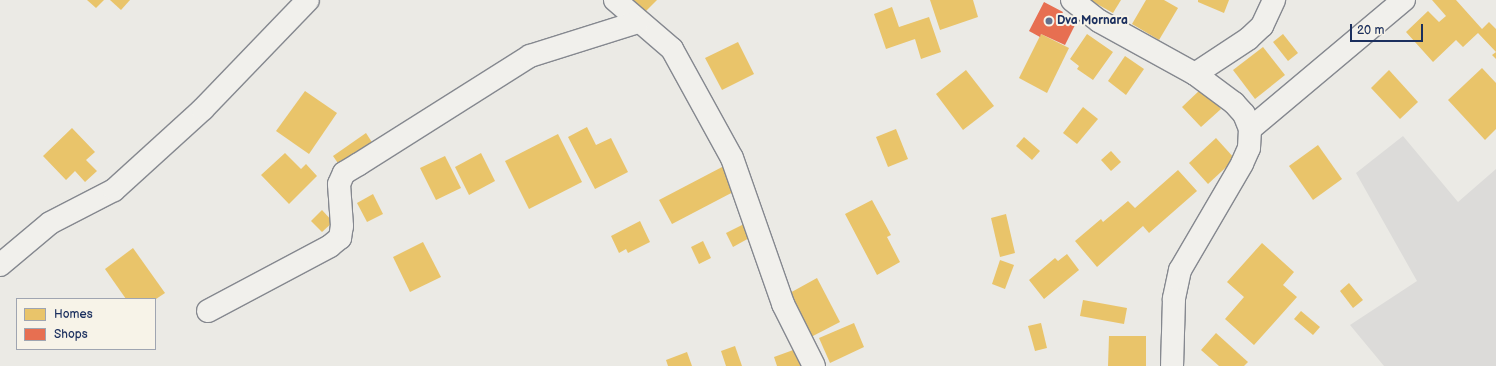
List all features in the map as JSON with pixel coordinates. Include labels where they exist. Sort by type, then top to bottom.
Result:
[{"type":"street","points":[[0,265],[50,223],[114,190],[203,109],[308,0]]},
{"type":"street","points":[[614,0],[638,22],[672,49],[732,158],[782,304],[814,366]]},
{"type":"street","points":[[1072,0],[1099,21],[1195,74],[1234,102],[1244,114],[1250,129],[1249,148],[1242,164],[1180,270],[1174,299],[1172,366]]},
{"type":"street","points":[[1195,74],[1248,39],[1262,26],[1274,0]]},
{"type":"street","points":[[1250,129],[1404,0]]},
{"type":"street","points":[[208,311],[330,246],[340,238],[342,226],[339,184],[344,174],[530,56],[638,22]]},
{"type":"shaded area","points":[[1403,136],[1458,202],[1496,169],[1496,366],[1384,366],[1350,325],[1417,281],[1356,173]]},
{"type":"building: Homes","points":[[87,0],[104,0],[96,8]]},
{"type":"building: Homes","points":[[110,0],[130,0],[121,10]]},
{"type":"building: Homes","points":[[625,0],[657,0],[641,16]]},
{"type":"building: Homes","points":[[930,0],[973,0],[978,17],[940,30]]},
{"type":"building: Homes","points":[[1090,0],[1121,0],[1113,13]]},
{"type":"building: Homes","points":[[1146,0],[1164,0],[1178,8],[1159,40],[1132,24]]},
{"type":"building: Homes","points":[[1198,0],[1229,0],[1224,13],[1198,2]]},
{"type":"building: Homes","points":[[1432,0],[1456,0],[1482,29],[1489,22],[1496,29],[1496,52],[1478,33],[1463,47],[1456,40],[1433,62],[1406,32],[1428,11],[1439,22],[1446,16]]},
{"type":"building: Homes","points":[[892,7],[899,27],[929,17],[941,52],[921,59],[915,39],[886,49],[874,14]]},
{"type":"building: Homes","points":[[1041,34],[1069,48],[1047,93],[1019,78]]},
{"type":"building: Homes","points":[[1087,34],[1113,52],[1093,80],[1077,69],[1079,66],[1070,59]]},
{"type":"building: Homes","points":[[1283,34],[1298,53],[1288,61],[1273,42]]},
{"type":"building: Homes","points":[[738,42],[754,74],[722,90],[705,58]]},
{"type":"building: Homes","points":[[1263,47],[1285,75],[1255,99],[1233,70]]},
{"type":"building: Homes","points":[[1496,52],[1496,59],[1492,55]]},
{"type":"building: Homes","points":[[1125,56],[1144,69],[1126,95],[1108,81]]},
{"type":"building: Homes","points":[[1482,68],[1496,83],[1496,129],[1485,140],[1448,100]]},
{"type":"building: Homes","points":[[966,70],[994,106],[963,130],[936,94]]},
{"type":"building: Homes","points":[[1389,70],[1418,102],[1400,119],[1371,88]]},
{"type":"building: Homes","points":[[1202,88],[1221,109],[1201,127],[1182,107]]},
{"type":"building: Homes","points":[[305,91],[337,113],[309,154],[276,131]]},
{"type":"building: Homes","points":[[1083,107],[1098,119],[1077,144],[1063,133]]},
{"type":"building: Homes","points":[[587,127],[596,145],[611,138],[628,172],[595,189],[568,137]]},
{"type":"building: Homes","points":[[72,128],[95,152],[86,160],[97,171],[85,182],[75,171],[66,180],[43,156]]},
{"type":"building: Homes","points":[[896,129],[908,159],[888,167],[876,137]]},
{"type":"building: Homes","points":[[366,133],[375,147],[342,169],[333,156]]},
{"type":"building: Homes","points":[[558,134],[582,182],[529,209],[505,161]]},
{"type":"building: Homes","points":[[1024,137],[1040,151],[1032,160],[1016,146]]},
{"type":"building: Homes","points":[[1216,138],[1235,159],[1208,184],[1189,163]]},
{"type":"building: Homes","points":[[1318,145],[1342,179],[1313,200],[1289,166]]},
{"type":"building: Homes","points":[[1111,151],[1121,162],[1111,171],[1101,160]]},
{"type":"building: Homes","points":[[285,153],[301,169],[306,164],[317,176],[289,204],[261,175]]},
{"type":"building: Homes","points":[[481,153],[495,181],[469,195],[455,167]]},
{"type":"building: Homes","points":[[445,156],[461,188],[436,200],[420,168]]},
{"type":"building: Homes","points":[[724,166],[737,190],[672,224],[659,200]]},
{"type":"building: Homes","points":[[1178,170],[1197,191],[1149,233],[1143,226],[1097,267],[1075,241],[1101,219],[1103,222],[1128,201],[1135,208]]},
{"type":"building: Homes","points":[[373,194],[383,214],[367,222],[357,203]]},
{"type":"building: Homes","points":[[872,200],[891,235],[887,237],[900,262],[877,275],[845,214]]},
{"type":"building: Homes","points":[[322,210],[333,222],[322,232],[311,221]]},
{"type":"building: Homes","points":[[1006,214],[1015,253],[1000,257],[991,218]]},
{"type":"building: Homes","points":[[640,221],[650,242],[628,253],[626,249],[619,253],[611,236]]},
{"type":"building: Homes","points":[[744,224],[751,237],[733,247],[726,233]]},
{"type":"building: Homes","points":[[703,241],[711,258],[699,264],[691,247]]},
{"type":"building: Homes","points":[[423,242],[441,277],[410,292],[393,257]]},
{"type":"building: Homes","points":[[1262,243],[1294,272],[1283,285],[1297,297],[1254,345],[1225,319],[1244,297],[1227,282]]},
{"type":"building: Homes","points":[[133,248],[165,293],[156,299],[125,298],[105,269]]},
{"type":"building: Homes","points":[[1067,254],[1079,270],[1044,299],[1029,280],[1055,258],[1058,261]]},
{"type":"building: Homes","points":[[1000,260],[1014,265],[1005,289],[992,284]]},
{"type":"building: Homes","points":[[817,278],[840,322],[811,337],[788,294]]},
{"type":"building: Homes","points":[[1349,283],[1363,300],[1353,308],[1340,291]]},
{"type":"building: Homes","points":[[1083,300],[1127,308],[1124,324],[1080,316]]},
{"type":"building: Homes","points":[[1301,311],[1320,327],[1313,335],[1294,319]]},
{"type":"building: Homes","points":[[854,323],[864,347],[830,363],[819,338]]},
{"type":"building: Homes","points":[[1041,323],[1047,348],[1035,351],[1028,326]]},
{"type":"building: Homes","points":[[1216,333],[1248,362],[1244,366],[1219,366],[1201,350]]},
{"type":"building: Homes","points":[[1109,336],[1146,336],[1146,366],[1108,366]]},
{"type":"building: Homes","points":[[735,346],[742,366],[726,366],[721,351]]},
{"type":"building: Homes","points":[[796,349],[802,366],[777,366],[774,357]]},
{"type":"building: Homes","points":[[687,352],[692,366],[668,366],[666,360]]},
{"type":"building: Shops","points":[[1044,2],[1063,12],[1060,18],[1075,25],[1065,45],[1041,34],[1040,37],[1029,31]]},
{"type":"place","name":"Dva Mornara","points":[[1049,21]]}]
